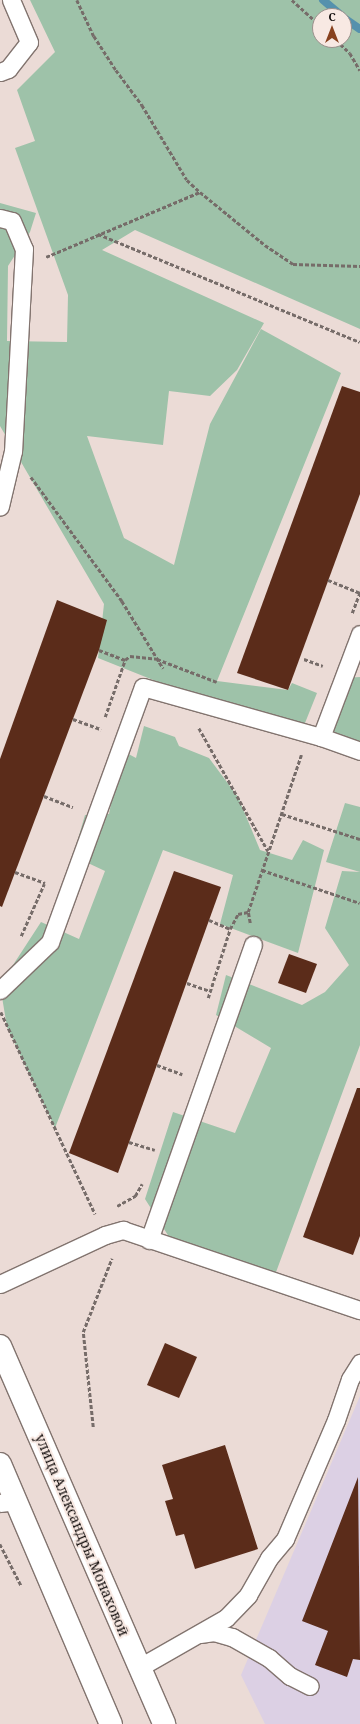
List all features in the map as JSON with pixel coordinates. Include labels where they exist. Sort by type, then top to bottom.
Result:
[{"type":"main road","name":"улица Александры Монаховой","points":[[0,1346],[164,1724]]},
{"type":"main road","points":[[0,1464],[8,1502],[111,1724]]},
{"type":"lane","points":[[0,72],[8,69],[29,42],[11,0]]},
{"type":"lane","points":[[0,218],[12,221],[24,249],[13,451],[0,506]]},
{"type":"lane","points":[[321,737],[360,634]]},
{"type":"lane","points":[[0,990],[50,942],[143,687],[183,700],[321,737],[360,751]]},
{"type":"lane","points":[[149,1240],[253,945]]},
{"type":"lane","points":[[0,1284],[105,1235],[123,1230],[360,1310]]},
{"type":"lane","points":[[140,1668],[226,1618],[248,1595],[269,1558],[285,1539],[336,1420],[350,1379],[360,1363]]},
{"type":"lane","points":[[200,1634],[214,1632],[232,1637],[269,1658],[290,1676],[310,1686]]},
{"type":"path","points":[[77,0],[94,36],[116,70],[142,105],[187,180],[265,245],[293,264],[360,266]]},
{"type":"path","points":[[292,0],[312,18]]},
{"type":"path","points":[[344,48],[350,54],[360,70]]},
{"type":"path","points":[[23,267],[98,234],[157,212],[200,192]]},
{"type":"path","points":[[98,234],[360,342]]},
{"type":"path","points":[[13,451],[122,602],[183,700],[268,851]]},
{"type":"path","points":[[328,580],[360,593],[350,618]]},
{"type":"path","points":[[99,650],[125,660]]},
{"type":"path","points":[[157,659],[224,684]]},
{"type":"path","points":[[304,659],[331,670]]},
{"type":"path","points":[[73,719],[101,729]]},
{"type":"path","points":[[253,945],[248,912],[282,814],[300,755],[321,737]]},
{"type":"path","points":[[44,796],[73,807]]},
{"type":"path","points":[[282,814],[360,839]]},
{"type":"path","points":[[262,870],[360,903]]},
{"type":"path","points":[[15,872],[45,883]]},
{"type":"path","points":[[205,1006],[230,929],[238,914],[248,912]]},
{"type":"path","points":[[209,920],[230,929]]},
{"type":"path","points":[[187,983],[210,991]]},
{"type":"path","points":[[0,1010],[96,1218],[103,1214]]},
{"type":"path","points":[[157,1065],[182,1074]]},
{"type":"path","points":[[180,1081],[184,1068]]},
{"type":"path","points":[[129,1142],[156,1150]]},
{"type":"path","points":[[153,1156],[158,1143]]},
{"type":"path","points":[[116,1207],[135,1196],[144,1180]]},
{"type":"path","points":[[93,1427],[83,1332],[123,1230]]},
{"type":"shaded area","points":[[360,1396],[360,1724],[265,1724],[241,1675]]},
{"type":"green space","points":[[30,0],[360,0],[360,329],[135,230],[102,250],[264,323],[237,370],[210,396],[169,391],[163,445],[87,436],[124,538],[174,565],[210,424],[261,329],[341,373],[217,681],[288,690],[292,683],[317,693],[299,738],[98,658],[104,604],[0,426],[0,203],[36,213],[30,232],[8,266],[7,341],[67,342],[68,295],[15,148],[35,141],[17,90],[55,52]]},
{"type":"green space","points":[[360,677],[360,749],[329,738],[344,678]]},
{"type":"green space","points":[[144,726],[175,737],[179,746],[209,758],[238,797],[260,850],[292,860],[303,840],[324,850],[298,953],[220,924],[233,875],[163,850],[55,1128],[7,1027],[0,985],[41,922],[79,939],[105,871],[73,856],[85,815],[109,814],[121,750],[136,758]]},
{"type":"green space","points":[[345,803],[360,807],[360,872],[326,862]]},
{"type":"green space","points":[[342,871],[360,872],[360,1045],[272,1283],[171,1240],[145,1199],[173,1112],[235,1133],[271,1048],[216,1015],[226,975],[302,1005],[325,992],[349,965],[325,928]]},
{"type":"building","points":[[342,386],[360,392],[360,494],[288,690],[237,673]]},
{"type":"building","points":[[57,600],[107,620],[99,650],[2,907],[0,906],[0,759]]},
{"type":"building","points":[[174,871],[221,887],[118,1173],[69,1153]]},
{"type":"building","points":[[289,954],[317,964],[306,993],[278,983]]},
{"type":"building","points":[[357,1088],[360,1088],[360,1236],[353,1255],[303,1237]]},
{"type":"building","points":[[165,1343],[197,1357],[179,1398],[147,1385]]},
{"type":"building","points":[[225,1445],[258,1549],[195,1569],[184,1534],[176,1536],[165,1501],[173,1499],[162,1465]]},
{"type":"building","points":[[358,1477],[360,1660],[353,1659],[347,1677],[315,1665],[328,1631],[302,1621]]},
{"type":"waterway","points":[[323,0],[332,8]]},
{"type":"waterway","points":[[352,24],[360,29]]}]
